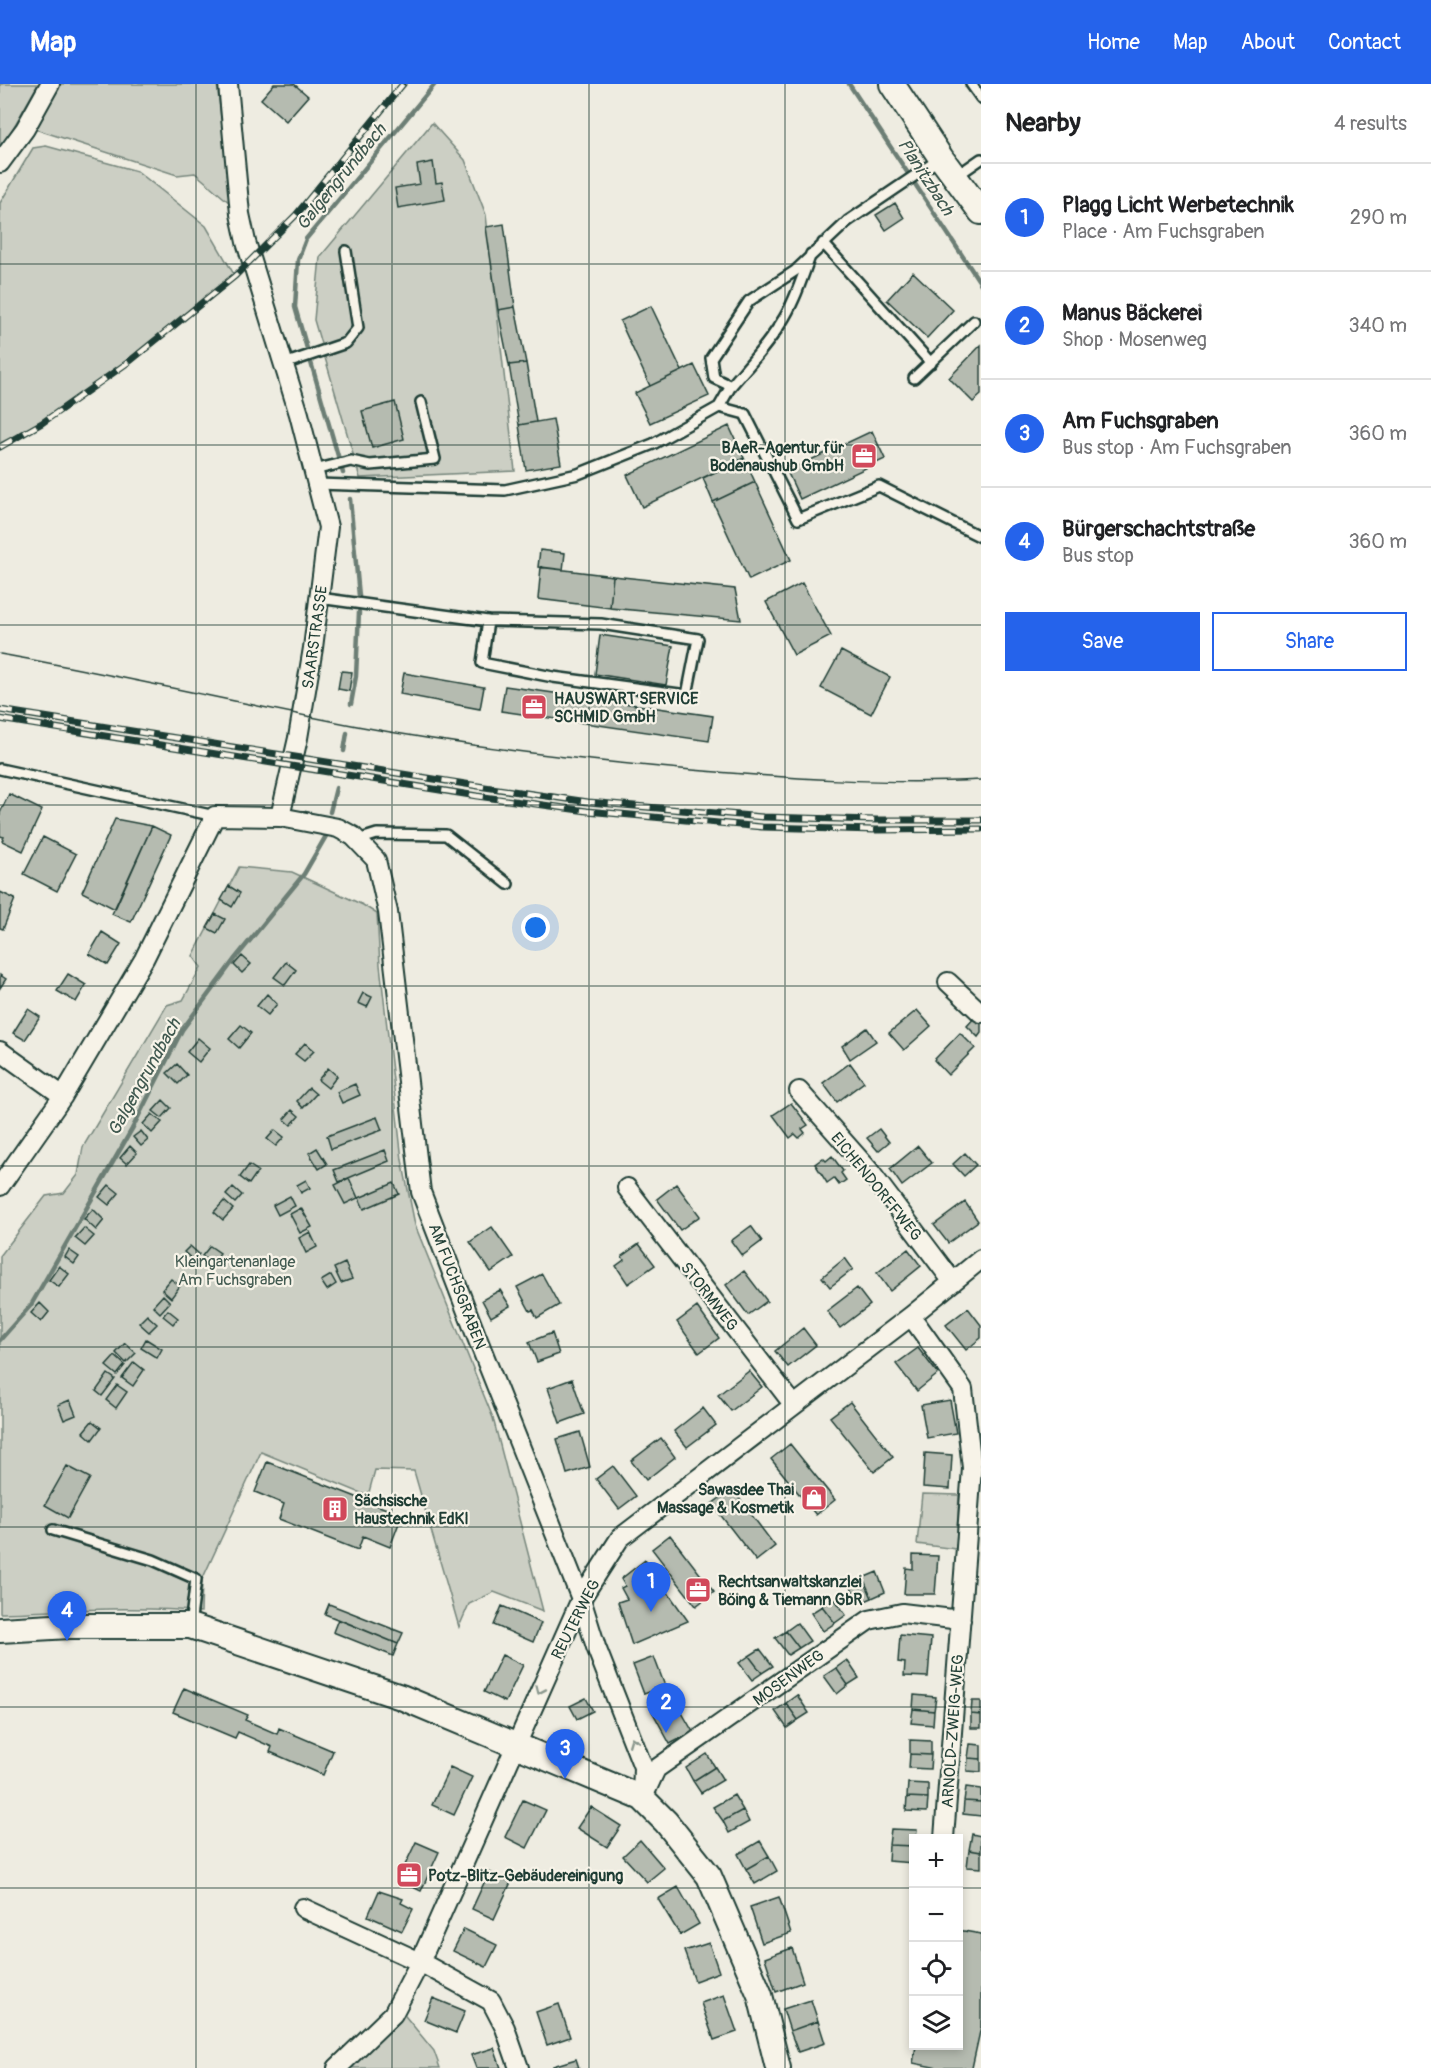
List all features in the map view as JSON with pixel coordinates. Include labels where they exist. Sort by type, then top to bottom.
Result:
[{"type":"main road","points":[[892,84],[940,169],[981,212]]},
{"type":"main road","points":[[0,1630],[70,1626],[190,1626],[401,1697],[642,1798],[666,1822],[710,1876],[759,1995],[778,2068]]},
{"type":"street","points":[[0,163],[25,129],[50,84]]},
{"type":"street","name":"SAARSTRASSE","points":[[228,84],[240,214],[246,242],[292,361],[320,473],[328,527],[298,738],[280,816]]},
{"type":"street","points":[[0,1186],[63,1096],[144,959],[215,816],[280,816]]},
{"type":"street","name":"AM FUCHSGRABEN","points":[[280,816],[338,828],[358,840],[376,860],[388,912],[421,1192],[581,1599],[596,1647],[643,1767],[642,1798]]},
{"type":"street","points":[[948,982],[981,1013]]},
{"type":"street","points":[[0,1052],[63,1096]]},
{"type":"street","name":"EICHENDORFFWEG","points":[[799,1091],[868,1170],[953,1282]]},
{"type":"street","name":"STORMWEG","points":[[627,1188],[793,1404]]},
{"type":"street","name":"REUTERWEG","points":[[337,2068],[393,2014],[420,1962],[581,1599],[620,1538],[911,1316],[981,1259]]},
{"type":"street","name":"ARNOLD-ZWEIG-WEG","points":[[911,1316],[963,1389],[972,1468],[944,1834]]},
{"type":"street","name":"MOSENWEG","points":[[642,1798],[656,1769],[869,1620],[903,1613],[961,1620]]},
{"type":"street","points":[[303,1908],[420,1962],[491,2001],[506,2028],[519,2068]]},
{"type":"lane","points":[[971,84],[981,98]]},
{"type":"lane","points":[[731,386],[714,378],[711,358],[749,301],[795,271],[848,222],[902,186],[940,169],[981,159]]},
{"type":"lane","points":[[823,243],[931,363]]},
{"type":"lane","points":[[292,361],[346,343],[358,328],[346,251]]},
{"type":"lane","points":[[320,473],[505,490],[578,474],[653,444],[719,406],[731,386],[781,324],[791,306],[811,254]]},
{"type":"lane","points":[[914,378],[974,321]]},
{"type":"lane","points":[[320,473],[351,461],[370,465],[435,459],[422,402]]},
{"type":"lane","points":[[719,406],[745,414],[798,519],[879,486],[981,537]]},
{"type":"lane","points":[[319,598],[488,621],[601,624],[698,639],[687,695],[553,677],[482,663],[488,621]]},
{"type":"lane","points":[[0,770],[215,816]]},
{"type":"lane","points":[[358,840],[377,834],[446,835],[508,885]]},
{"type":"lane","points":[[53,1530],[153,1560],[196,1579],[190,1626]]},
{"type":"green space","points":[[0,84],[38,84],[0,151]]},
{"type":"green space","points":[[60,84],[217,84],[231,204],[195,173],[177,175],[35,129]]},
{"type":"green space","points":[[432,123],[465,160],[486,215],[515,471],[360,478],[314,320],[320,257]]},
{"type":"green space","points":[[46,146],[137,171],[206,226],[235,276],[130,361],[47,420],[0,443],[0,203],[33,148]]},
{"type":"green space","name":"Kleingartenanlage Am Fuchsgraben","points":[[239,867],[292,872],[363,905],[377,914],[380,965],[402,1160],[415,1225],[493,1418],[543,1611],[494,1592],[469,1604],[459,1627],[414,1471],[375,1470],[368,1496],[261,1452],[202,1580],[201,1612],[126,1609],[0,1613],[0,1256],[46,1196],[64,1193],[78,1175],[83,1147],[167,1005],[183,1000],[201,967],[193,956]]},
{"type":"green space","points":[[922,1494],[959,1495],[956,1549],[917,1544]]},
{"type":"green space","points":[[401,2011],[434,2051],[440,2068],[351,2068]]},
{"type":"building","points":[[274,84],[294,84],[308,96],[286,121],[261,99]]},
{"type":"building","points":[[433,162],[436,183],[442,182],[445,200],[398,208],[395,188],[420,184],[417,165]]},
{"type":"building","points":[[895,203],[904,218],[886,230],[876,215]]},
{"type":"building","points":[[504,224],[515,307],[498,310],[486,227]]},
{"type":"building","points":[[913,272],[953,310],[927,338],[887,300]]},
{"type":"building","points":[[651,306],[682,371],[650,386],[620,321]]},
{"type":"building","points":[[515,307],[526,363],[509,365],[498,310]]},
{"type":"building","points":[[981,345],[981,395],[973,402],[949,378]]},
{"type":"building","points":[[526,363],[536,422],[519,425],[509,365]]},
{"type":"building","points":[[694,365],[709,396],[650,423],[635,393]]},
{"type":"building","points":[[395,402],[404,439],[372,448],[362,411]]},
{"type":"building","points":[[553,419],[561,464],[526,470],[519,425]]},
{"type":"building","points":[[729,426],[744,458],[642,507],[627,475]]},
{"type":"building","points":[[872,431],[885,459],[800,499],[787,471]]},
{"type":"building","points":[[744,458],[755,482],[713,502],[703,478]]},
{"type":"building","points":[[755,482],[791,560],[749,580],[713,502]]},
{"type":"building","points":[[540,550],[565,553],[563,570],[538,567]]},
{"type":"building","points":[[541,567],[613,576],[610,608],[538,599]]},
{"type":"building","points":[[613,576],[735,589],[741,620],[610,608]]},
{"type":"building","points":[[802,583],[831,636],[794,655],[766,602]]},
{"type":"building","points":[[600,635],[673,646],[666,685],[595,674]]},
{"type":"building","points":[[841,651],[890,677],[871,714],[821,688]]},
{"type":"building","points":[[341,671],[352,672],[349,691],[338,689]]},
{"type":"building","points":[[404,673],[484,687],[480,709],[400,694]]},
{"type":"building","points":[[505,686],[713,716],[709,741],[501,711]]},
{"type":"building","points":[[9,794],[42,810],[23,851],[2,841],[4,837],[0,836],[0,813]]},
{"type":"building","points":[[115,819],[152,826],[115,909],[82,892]]},
{"type":"building","points":[[152,826],[171,835],[131,922],[112,914]]},
{"type":"building","points":[[43,837],[76,854],[57,891],[24,874]]},
{"type":"building","points":[[229,886],[240,893],[232,907],[221,900]]},
{"type":"building","points":[[0,892],[15,899],[3,929],[0,928]]},
{"type":"building","points":[[215,914],[225,919],[217,933],[207,928]]},
{"type":"building","points":[[102,932],[121,944],[108,965],[89,954]]},
{"type":"building","points":[[242,956],[251,964],[242,973],[234,965]]},
{"type":"building","points":[[286,962],[296,970],[285,985],[274,977]]},
{"type":"building","points":[[68,974],[86,985],[76,1002],[57,991]]},
{"type":"building","points":[[0,975],[6,979],[0,988]]},
{"type":"building","points":[[363,993],[372,997],[367,1007],[358,1003]]},
{"type":"building","points":[[267,994],[277,1004],[268,1015],[257,1006]]},
{"type":"building","points":[[28,1009],[40,1017],[25,1040],[13,1033]]},
{"type":"building","points":[[917,1010],[931,1026],[904,1050],[889,1033]]},
{"type":"building","points":[[975,1017],[981,1023],[981,1033],[978,1037],[967,1026]]},
{"type":"building","points":[[241,1025],[251,1033],[239,1048],[229,1039]]},
{"type":"building","points":[[867,1028],[876,1041],[850,1059],[842,1046]]},
{"type":"building","points":[[960,1033],[975,1048],[948,1075],[934,1060]]},
{"type":"building","points":[[198,1038],[210,1048],[199,1062],[187,1052]]},
{"type":"building","points":[[305,1043],[314,1051],[304,1061],[295,1054]]},
{"type":"building","points":[[850,1063],[864,1082],[837,1102],[823,1083]]},
{"type":"building","points":[[177,1064],[187,1075],[178,1084],[167,1073]]},
{"type":"building","points":[[328,1068],[337,1076],[328,1088],[318,1080]]},
{"type":"building","points":[[355,1084],[360,1095],[342,1103],[337,1092]]},
{"type":"building","points":[[309,1088],[316,1094],[303,1108],[297,1101]]},
{"type":"building","points":[[163,1100],[171,1108],[162,1118],[153,1111]]},
{"type":"building","points":[[791,1103],[808,1125],[802,1129],[805,1133],[799,1138],[795,1134],[790,1138],[773,1115]]},
{"type":"building","points":[[292,1110],[299,1116],[291,1125],[284,1119]]},
{"type":"building","points":[[152,1114],[162,1122],[152,1133],[143,1124]]},
{"type":"building","points":[[377,1117],[382,1130],[331,1149],[327,1136]]},
{"type":"building","points":[[879,1129],[889,1142],[878,1151],[867,1138]]},
{"type":"building","points":[[275,1130],[284,1137],[276,1146],[267,1139]]},
{"type":"building","points":[[141,1131],[148,1140],[141,1146],[133,1137]]},
{"type":"building","points":[[130,1146],[137,1153],[127,1164],[120,1158]]},
{"type":"building","points":[[918,1146],[932,1163],[902,1186],[890,1169]]},
{"type":"building","points":[[317,1148],[327,1164],[319,1169],[309,1153]]},
{"type":"building","points":[[385,1150],[389,1161],[339,1182],[334,1170]]},
{"type":"building","points":[[965,1153],[976,1165],[964,1176],[953,1164]]},
{"type":"building","points":[[832,1156],[843,1171],[841,1173],[846,1180],[839,1185],[834,1178],[827,1183],[815,1164],[823,1158],[826,1161]]},
{"type":"building","points":[[249,1165],[258,1171],[249,1184],[240,1177]]},
{"type":"building","points":[[349,1178],[358,1198],[345,1204],[335,1185]]},
{"type":"building","points":[[306,1180],[310,1188],[301,1193],[297,1185]]},
{"type":"building","points":[[394,1183],[399,1194],[364,1209],[359,1198]]},
{"type":"building","points":[[676,1184],[700,1216],[680,1230],[657,1199]]},
{"type":"building","points":[[109,1185],[119,1193],[109,1205],[99,1197]]},
{"type":"building","points":[[233,1187],[242,1195],[235,1203],[226,1195]]},
{"type":"building","points":[[290,1196],[295,1206],[278,1215],[273,1205]]},
{"type":"building","points":[[224,1201],[233,1209],[223,1220],[214,1212]]},
{"type":"building","points":[[965,1202],[978,1221],[948,1243],[934,1225]]},
{"type":"building","points":[[301,1208],[312,1227],[300,1233],[290,1214]]},
{"type":"building","points":[[93,1209],[104,1220],[96,1230],[84,1219]]},
{"type":"building","points":[[751,1226],[762,1241],[742,1256],[731,1241]]},
{"type":"building","points":[[492,1227],[513,1257],[491,1272],[470,1242]]},
{"type":"building","points":[[84,1228],[94,1236],[85,1246],[75,1238]]},
{"type":"building","points":[[310,1232],[317,1247],[306,1253],[299,1238]]},
{"type":"building","points":[[639,1244],[655,1265],[628,1284],[616,1266],[624,1260],[622,1256]]},
{"type":"building","points":[[190,1246],[199,1254],[193,1260],[184,1252]]},
{"type":"building","points":[[210,1246],[220,1253],[212,1264],[202,1256]]},
{"type":"building","points":[[908,1249],[921,1266],[890,1291],[877,1273]]},
{"type":"building","points":[[69,1250],[79,1257],[74,1264],[65,1257]]},
{"type":"building","points":[[845,1258],[853,1269],[830,1287],[822,1277]]},
{"type":"building","points":[[345,1263],[352,1279],[341,1283],[334,1268]]},
{"type":"building","points":[[59,1266],[69,1274],[59,1287],[49,1280]]},
{"type":"building","points":[[744,1271],[767,1301],[748,1315],[726,1285]]},
{"type":"building","points":[[542,1274],[559,1305],[537,1318],[533,1310],[530,1311],[517,1287]]},
{"type":"building","points":[[331,1275],[336,1284],[327,1290],[321,1281]]},
{"type":"building","points":[[171,1279],[180,1286],[171,1298],[162,1290]]},
{"type":"building","points":[[857,1288],[870,1305],[840,1328],[827,1311]]},
{"type":"building","points":[[500,1290],[510,1306],[491,1317],[482,1300]]},
{"type":"building","points":[[163,1295],[170,1302],[160,1313],[153,1306]]},
{"type":"building","points":[[40,1303],[49,1312],[41,1322],[31,1313]]},
{"type":"building","points":[[697,1307],[719,1338],[699,1353],[677,1322]]},
{"type":"building","points":[[968,1308],[981,1325],[981,1338],[966,1350],[946,1325]]},
{"type":"building","points":[[168,1310],[178,1318],[173,1324],[163,1316]]},
{"type":"building","points":[[147,1315],[157,1324],[149,1332],[139,1323]]},
{"type":"building","points":[[803,1328],[816,1345],[788,1367],[775,1351]]},
{"type":"building","points":[[552,1333],[559,1354],[537,1362],[529,1342]]},
{"type":"building","points":[[146,1339],[162,1349],[157,1358],[141,1348]]},
{"type":"building","points":[[125,1343],[136,1353],[126,1363],[116,1353]]},
{"type":"building","points":[[918,1348],[938,1374],[917,1391],[896,1364]]},
{"type":"building","points":[[115,1356],[125,1365],[117,1375],[106,1366]]},
{"type":"building","points":[[134,1362],[144,1370],[133,1386],[122,1378]]},
{"type":"building","points":[[749,1371],[762,1387],[731,1411],[718,1395]]},
{"type":"building","points":[[108,1374],[115,1379],[102,1396],[96,1391]]},
{"type":"building","points":[[572,1379],[584,1414],[560,1423],[548,1388]]},
{"type":"building","points":[[117,1385],[127,1392],[116,1408],[106,1400]]},
{"type":"building","points":[[70,1400],[76,1415],[64,1420],[58,1405]]},
{"type":"building","points":[[950,1400],[956,1433],[927,1438],[921,1405]]},
{"type":"building","points":[[850,1402],[893,1457],[874,1472],[830,1417]]},
{"type":"building","points":[[703,1408],[716,1425],[687,1447],[674,1431]]},
{"type":"building","points":[[92,1421],[101,1428],[92,1440],[83,1432]]},
{"type":"building","points":[[580,1432],[590,1467],[567,1474],[557,1439]]},
{"type":"building","points":[[661,1438],[675,1457],[646,1480],[631,1461]]},
{"type":"building","points":[[790,1444],[835,1500],[816,1515],[771,1459]]},
{"type":"building","points":[[925,1453],[952,1455],[950,1489],[923,1487]]},
{"type":"building","name":"Sächsische Haustechnik EdKI","points":[[267,1462],[402,1515],[390,1547],[363,1536],[358,1550],[279,1519],[284,1504],[255,1492]]},
{"type":"building","points":[[67,1466],[90,1478],[68,1518],[45,1505]]},
{"type":"building","points":[[613,1466],[636,1496],[619,1509],[596,1479]]},
{"type":"building","points":[[732,1489],[775,1546],[756,1561],[712,1504]]},
{"type":"building","points":[[670,1535],[714,1592],[696,1606],[652,1549]]},
{"type":"building","points":[[913,1555],[938,1556],[935,1594],[904,1594],[906,1568],[913,1569]]},
{"type":"building","points":[[645,1560],[688,1621],[632,1645],[618,1602],[627,1599],[621,1588],[625,1586],[621,1579]]},
{"type":"building","points":[[877,1572],[885,1592],[872,1598],[863,1578]]},
{"type":"building","points":[[863,1578],[872,1598],[858,1604],[850,1584]]},
{"type":"building","points":[[834,1598],[846,1615],[835,1623],[822,1606]]},
{"type":"building","points":[[329,1604],[403,1633],[398,1644],[325,1614]]},
{"type":"building","points":[[502,1606],[541,1623],[533,1642],[494,1625]]},
{"type":"building","points":[[822,1606],[835,1623],[823,1631],[811,1613]]},
{"type":"building","points":[[338,1619],[398,1644],[393,1656],[333,1632]]},
{"type":"building","points":[[797,1623],[810,1641],[799,1648],[786,1631]]},
{"type":"building","points":[[786,1631],[799,1648],[788,1655],[775,1638]]},
{"type":"building","points":[[900,1635],[931,1638],[928,1677],[904,1676],[905,1663],[898,1662]]},
{"type":"building","points":[[760,1649],[773,1666],[762,1673],[749,1656]]},
{"type":"building","points":[[502,1655],[523,1665],[505,1702],[484,1692]]},
{"type":"building","points":[[749,1656],[762,1673],[752,1680],[739,1663]]},
{"type":"building","points":[[654,1657],[665,1686],[644,1694],[633,1665]]},
{"type":"building","points":[[847,1660],[859,1678],[848,1685],[836,1668]]},
{"type":"building","points":[[836,1668],[848,1685],[837,1694],[824,1676]]},
{"type":"building","points":[[184,1688],[248,1715],[245,1720],[277,1734],[279,1728],[333,1751],[323,1775],[270,1752],[272,1747],[238,1732],[235,1738],[173,1712]]},
{"type":"building","points":[[797,1695],[809,1713],[798,1720],[786,1703]]},
{"type":"building","points":[[914,1695],[936,1697],[934,1711],[913,1709]]},
{"type":"building","points":[[586,1698],[593,1711],[577,1719],[570,1706]]},
{"type":"building","points":[[674,1699],[693,1732],[670,1744],[652,1711]]},
{"type":"building","points":[[972,1701],[981,1701],[981,1715],[971,1714]]},
{"type":"building","points":[[786,1703],[798,1720],[787,1728],[775,1711]]},
{"type":"building","points":[[913,1709],[934,1711],[933,1725],[911,1723]]},
{"type":"building","points":[[971,1714],[981,1715],[981,1728],[971,1728]]},
{"type":"building","points":[[910,1740],[931,1741],[931,1755],[910,1754]]},
{"type":"building","points":[[970,1744],[981,1745],[981,1759],[968,1758]]},
{"type":"building","points":[[707,1754],[715,1767],[693,1781],[686,1768]]},
{"type":"building","points":[[910,1754],[931,1755],[930,1769],[909,1768]]},
{"type":"building","points":[[968,1758],[981,1759],[981,1772],[967,1771]]},
{"type":"building","points":[[450,1767],[472,1777],[454,1815],[432,1805]]},
{"type":"building","points":[[715,1767],[723,1780],[701,1793],[693,1781]]},
{"type":"building","points":[[908,1783],[928,1784],[928,1798],[907,1797]]},
{"type":"building","points":[[966,1787],[981,1789],[981,1802],[964,1801]]},
{"type":"building","points":[[734,1795],[743,1810],[723,1821],[713,1807]]},
{"type":"building","points":[[907,1797],[928,1798],[927,1812],[906,1811]]},
{"type":"building","points":[[523,1800],[546,1810],[527,1848],[505,1837]]},
{"type":"building","points":[[964,1801],[981,1802],[981,1816],[963,1814]]},
{"type":"building","points":[[591,1807],[621,1826],[607,1847],[577,1828]]},
{"type":"building","points":[[743,1810],[749,1822],[729,1833],[723,1821]]},
{"type":"building","points":[[891,1829],[917,1830],[916,1834],[909,1834],[909,1846],[889,1845]]},
{"type":"building","points":[[972,1834],[981,1836],[981,1852],[969,1850]]},
{"type":"building","points":[[640,1840],[664,1868],[647,1882],[623,1856]]},
{"type":"building","points":[[760,1841],[769,1856],[746,1869],[738,1854]]},
{"type":"building","points":[[416,1842],[439,1852],[421,1891],[398,1880]]},
{"type":"building","points":[[889,1845],[909,1846],[909,1863],[888,1861]]},
{"type":"building","points":[[969,1850],[981,1852],[981,1868],[967,1867]]},
{"type":"building","points":[[769,1856],[777,1871],[755,1884],[746,1869]]},
{"type":"building","points":[[489,1872],[511,1882],[494,1919],[472,1909]]},
{"type":"building","points":[[678,1887],[699,1924],[680,1935],[658,1899]]},
{"type":"building","points":[[379,1891],[403,1899],[401,1903],[413,1909],[402,1931],[368,1916]]},
{"type":"building","points":[[779,1897],[791,1933],[762,1943],[750,1907]]},
{"type":"building","points":[[464,1929],[497,1945],[486,1967],[453,1951]]},
{"type":"building","points":[[963,1931],[981,1934],[981,2027],[972,2068],[938,2068],[913,2063],[915,2050],[963,2050]]},
{"type":"building","points":[[709,1943],[719,1972],[695,1981],[684,1951]]},
{"type":"building","points":[[792,1948],[803,1982],[776,1992],[765,1958]]},
{"type":"building","points":[[724,1995],[737,2032],[714,2040],[701,2003]]},
{"type":"building","points":[[433,1998],[465,2011],[456,2033],[424,2020]]},
{"type":"building","points":[[811,2000],[818,2021],[790,2031],[783,2009]]},
{"type":"building","points":[[559,2004],[570,2037],[547,2045],[536,2012]]},
{"type":"building","points":[[818,2021],[825,2043],[798,2052],[790,2031]]},
{"type":"building","points":[[494,2048],[501,2068],[476,2068],[471,2055]]},
{"type":"building","points":[[576,2059],[579,2068],[554,2068],[553,2066]]},
{"type":"waterway","name":"Galgengrundbach","points":[[343,473],[295,307],[298,260],[306,239],[435,84]]},
{"type":"waterway","name":"Planitzbach","points":[[849,84],[981,284]]},
{"type":"waterway","name":"Galgengrundbach","points":[[350,499],[359,596]]},
{"type":"waterway","name":"Galgengrundbach","points":[[351,704],[356,676],[359,612]]},
{"type":"waterway","name":"Galgengrundbach","points":[[344,751],[347,733]]},
{"type":"waterway","name":"Galgengrundbach","points":[[330,812],[336,788]]},
{"type":"waterway","name":"Galgengrundbach","points":[[0,1340],[31,1305],[132,1129],[182,1030],[234,960],[304,874],[326,836]]},
{"type":"tram line","points":[[0,654],[357,726],[524,752],[650,766],[800,778],[909,782],[981,780]]},
{"type":"railway","points":[[0,447],[42,423],[130,361],[235,276],[296,215],[403,84]]},
{"type":"railway","points":[[0,710],[588,802],[763,817],[981,820]]},
{"type":"railway","points":[[0,719],[477,796],[587,811],[762,827],[876,830],[981,829]]},
{"type":"place","name":"BAeR-Agentur für Bodenaushub GmbH","points":[[864,456]]},
{"type":"place","name":"HAUSWART SERVICE SCHMID GmbH","points":[[534,707]]},
{"type":"place","name":"Sawasdee Thai Massage & Kosmetik","points":[[814,1498]]},
{"type":"place","name":"Sächsische Haustechnik EdKI","points":[[335,1509]]},
{"type":"place","name":"Rechtsanwaltskanzlei Böing & Tiemann GbR","points":[[698,1590]]},
{"type":"place","name":"Plagg Licht Werbetechnik","points":[[651,1612]]},
{"type":"place","name":"Bürgerschachtstraße","points":[[67,1641]]},
{"type":"place","name":"Manus Bäckerei","points":[[666,1733]]},
{"type":"place","name":"Am Fuchsgraben","points":[[565,1779]]},
{"type":"place","name":"Potz-Blitz-Gebäudereinigung","points":[[409,1875]]}]
